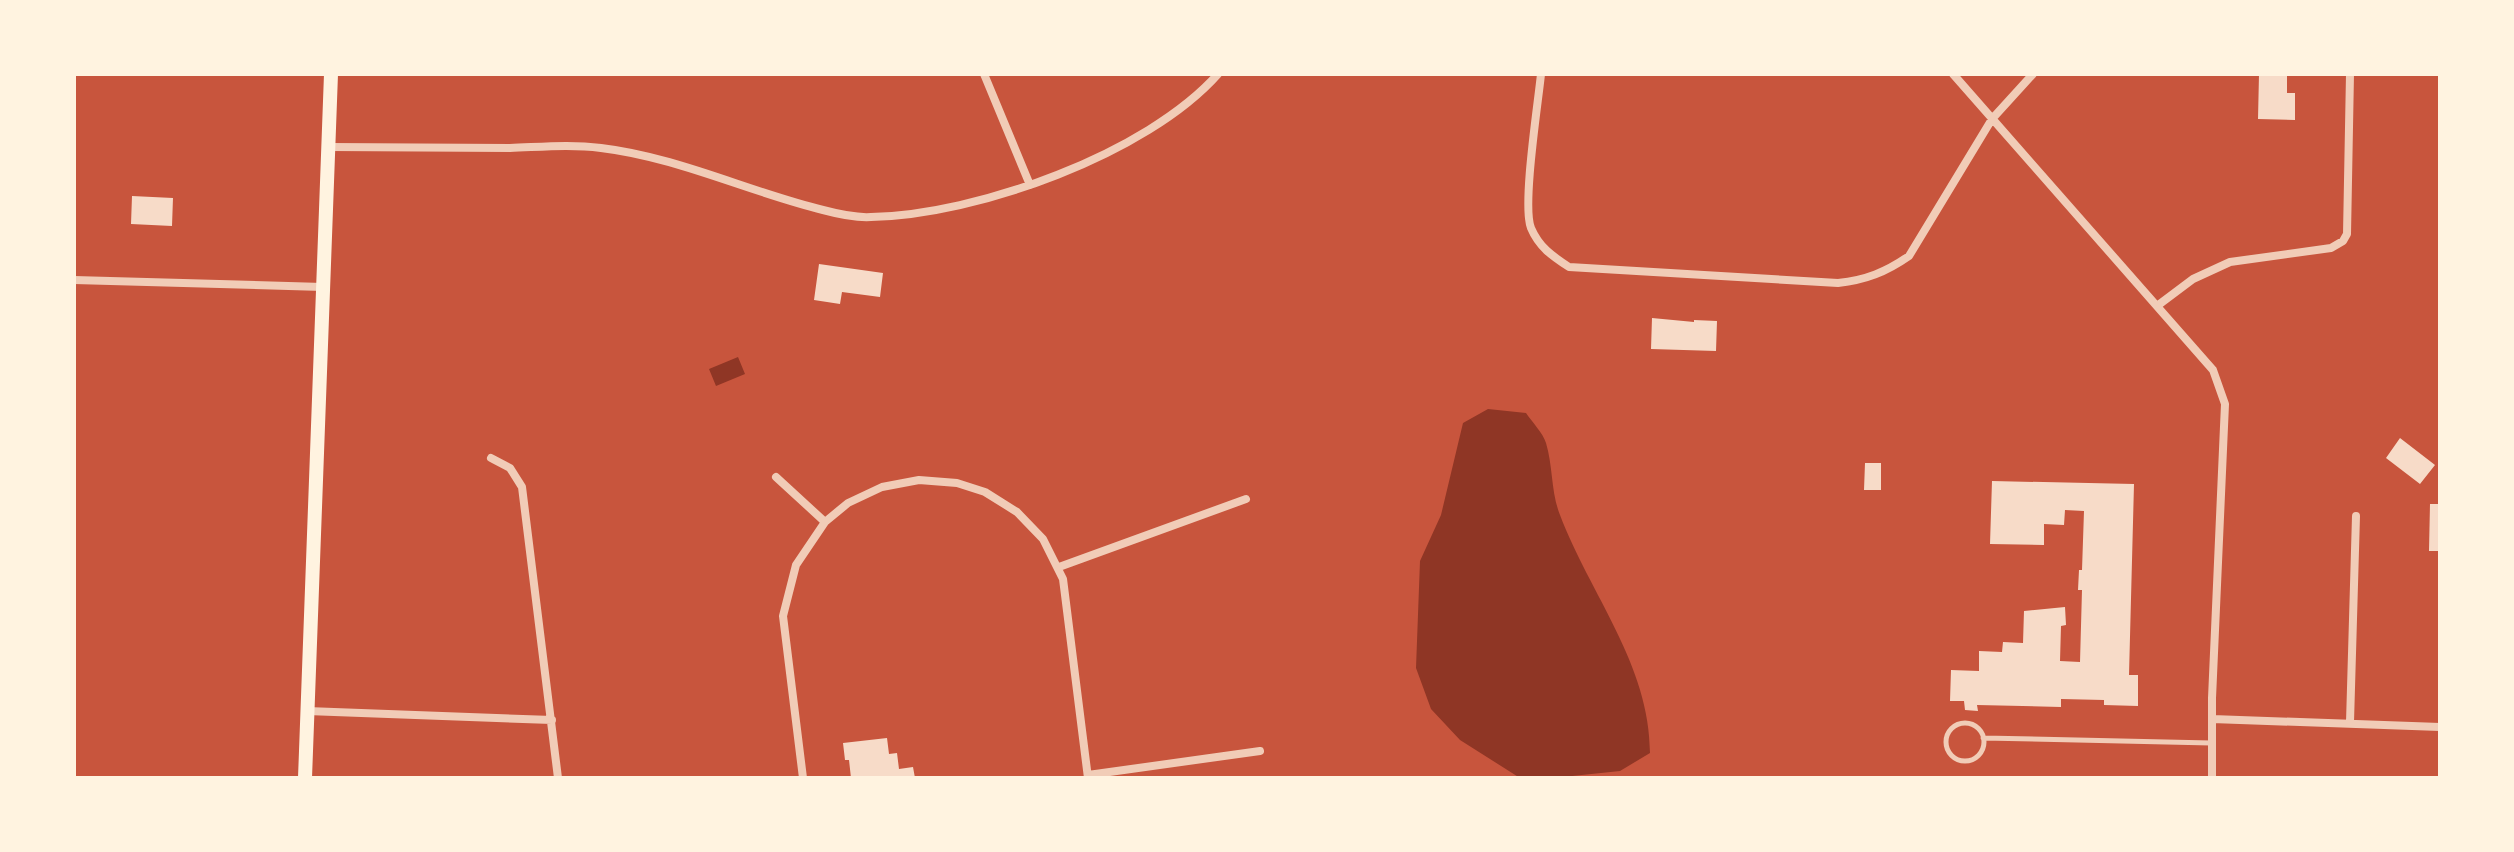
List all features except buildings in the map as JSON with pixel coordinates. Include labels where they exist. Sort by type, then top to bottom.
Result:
[{"type":"main road","points":[[305,778],[331,74]]},
{"type":"street","points":[[984,74],[1030,185]]},
{"type":"street","points":[[328,147],[514,148],[559,144],[603,148],[645,157],[824,210],[868,218],[935,212],[1030,185],[1099,156],[1164,120],[1203,91],[1218,74]]},
{"type":"street","points":[[1541,74],[1528,204],[1530,226],[1545,252],[1569,267],[1838,283],[1866,280],[1890,270],[1909,256],[1992,119],[2033,74]]},
{"type":"street","points":[[1953,74],[2213,370],[2225,404],[2212,778]]},
{"type":"street","points":[[2157,306],[2193,279],[2230,262],[2331,248],[2343,241],[2347,234],[2350,74]]},
{"type":"street","points":[[74,280],[323,287]]},
{"type":"street","points":[[491,458],[510,468],[522,487],[558,778]]},
{"type":"street","points":[[776,477],[825,522]]},
{"type":"street","points":[[803,778],[783,616],[796,565],[825,522],[848,503],[882,487],[919,480],[957,483],[985,492],[1017,512],[1043,539],[1059,567],[1088,776],[1260,751]]},
{"type":"street","points":[[1059,567],[1246,499]]},
{"type":"street","points":[[2350,722],[2356,516]]},
{"type":"street","points":[[307,711],[552,720]]},
{"type":"street","points":[[2212,719],[2440,727]]},
{"type":"lane","points":[[1965,723],[1977,727],[1983,738],[1983,750],[1968,761],[1951,755],[1946,744],[1953,727],[1965,723]]},
{"type":"lane","points":[[1983,738],[2212,743]]},
{"type":"shaded area","points":[[738,357],[745,374],[716,386],[709,369]]},
{"type":"shaded area","points":[[1488,409],[1526,413],[1542,435],[1560,515],[1616,631],[1640,690],[1650,753],[1620,771],[1520,778],[1460,740],[1431,709],[1416,668],[1420,561],[1441,515],[1463,423]]}]
